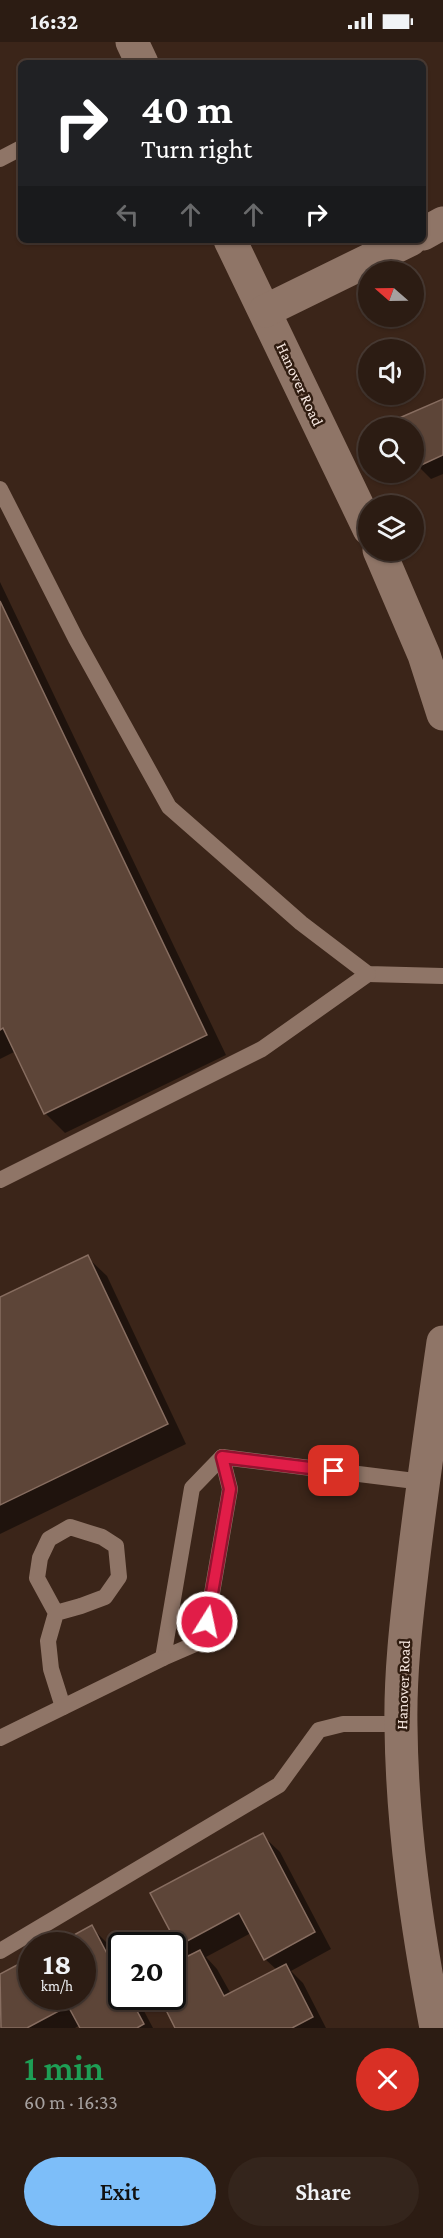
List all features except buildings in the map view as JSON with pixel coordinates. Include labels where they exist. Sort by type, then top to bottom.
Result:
[{"type":"street","points":[[132,42],[141,60]]},
{"type":"street","points":[[426,232],[443,224]]},
{"type":"street","name":"Hanover Road","points":[[231,243],[358,506]]},
{"type":"street","points":[[265,311],[404,243]]},
{"type":"street","points":[[384,561],[423,656],[443,714]]},
{"type":"street","name":"Hanover Road","points":[[435,2028],[412,1898],[400,1724],[404,1638],[443,1342]]},
{"type":"lane","points":[[0,159],[18,150]]},
{"type":"lane","points":[[0,489],[76,639],[169,807],[301,923],[368,974]]},
{"type":"lane","points":[[0,1180],[262,1049],[368,974],[443,975]]},
{"type":"lane","points":[[222,1457],[423,1482]]},
{"type":"lane","points":[[163,1658],[192,1488],[222,1457]]},
{"type":"lane","points":[[0,1738],[193,1645],[207,1622],[230,1489],[222,1457]]},
{"type":"lane","points":[[56,1613],[105,1597],[118,1577],[116,1546],[102,1537],[70,1527],[49,1539],[40,1558],[36,1578],[56,1613],[48,1641],[51,1670],[63,1707]]},
{"type":"lane","points":[[0,1952],[279,1785],[318,1730],[343,1724],[400,1724]]},
{"type":"route","points":[[207,1622],[230,1489],[222,1457],[334,1471]]}]
